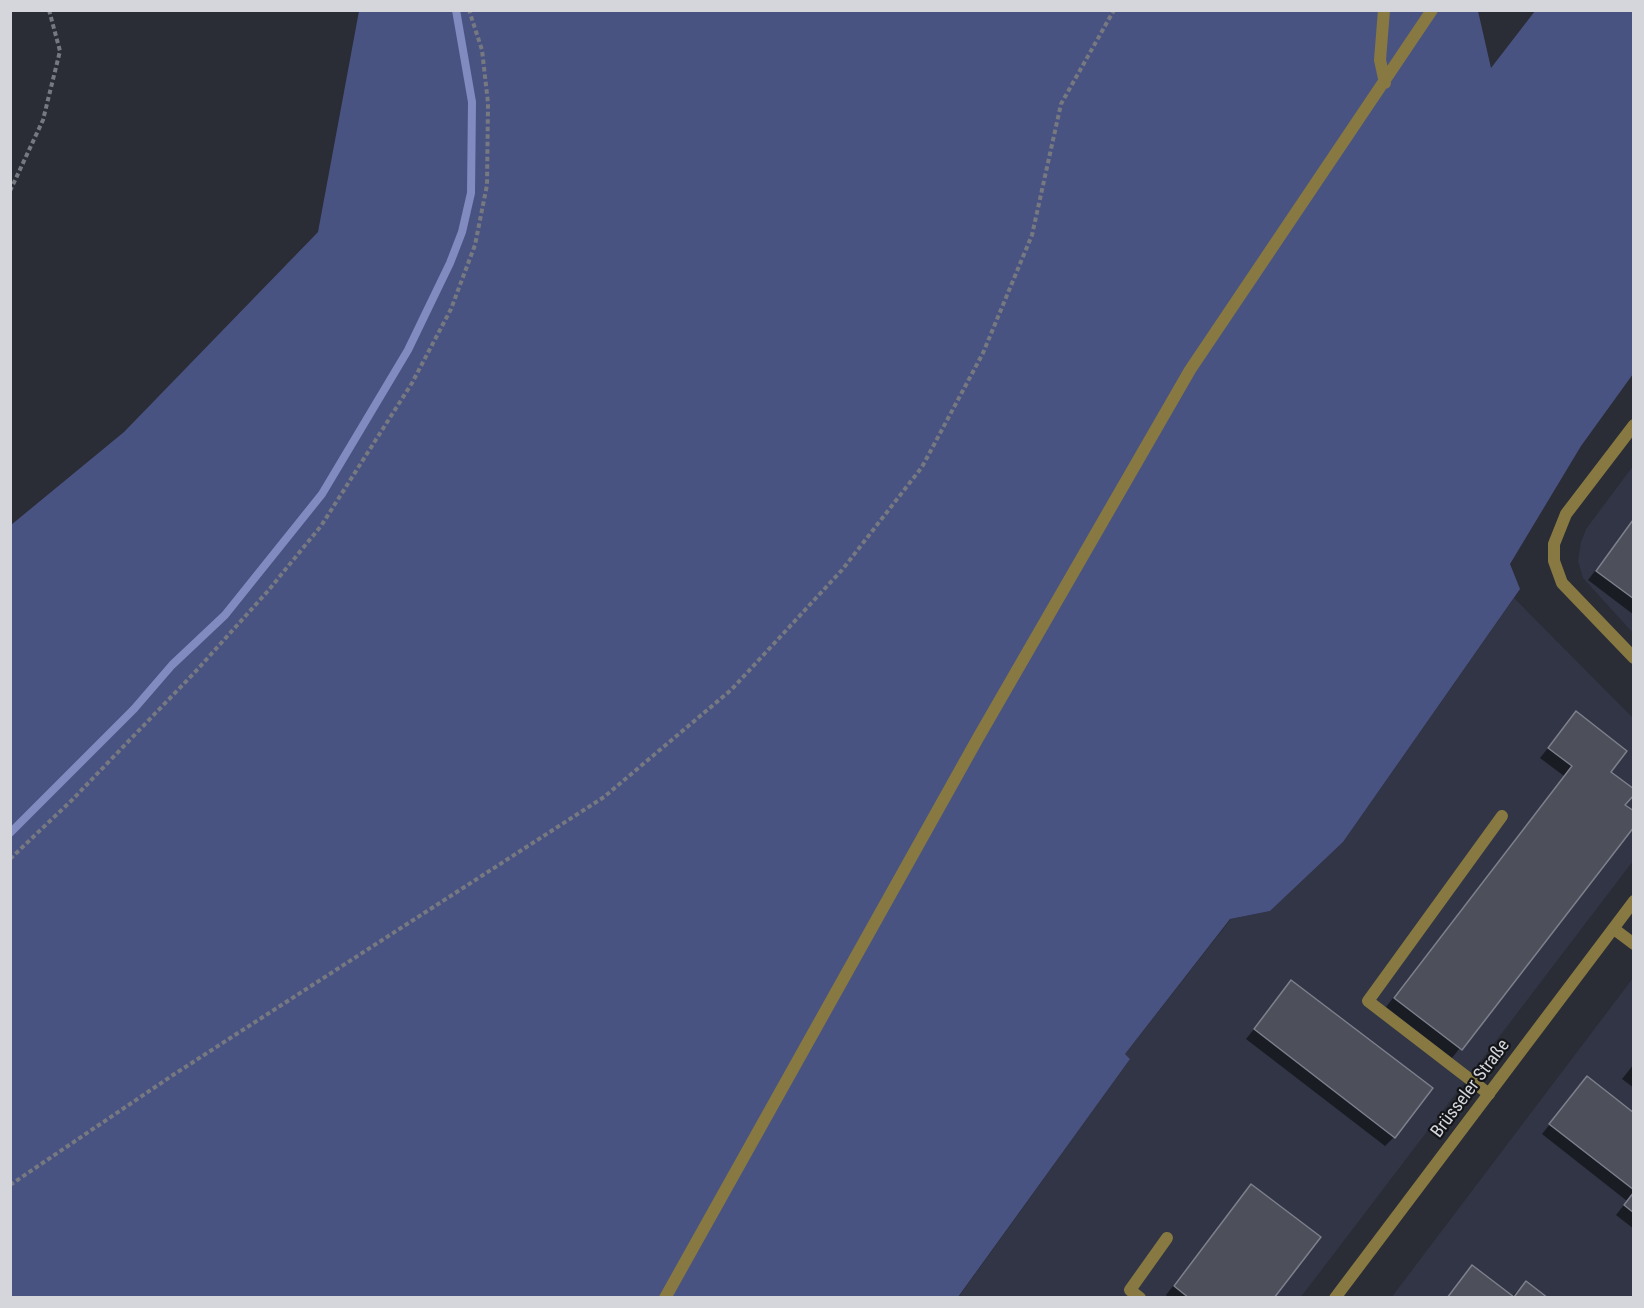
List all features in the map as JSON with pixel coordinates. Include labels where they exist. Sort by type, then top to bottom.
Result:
[{"type":"street","points":[[1384,10],[1380,60],[1384,83]]},
{"type":"street","points":[[664,1298],[978,738],[1190,369],[1432,10]]},
{"type":"street","points":[[1634,425],[1566,514],[1554,544],[1554,561],[1562,584],[1634,658]]},
{"type":"street","points":[[1489,1094],[1368,1001],[1502,816]]},
{"type":"street","name":"Brüsseler Straße","points":[[1335,1298],[1634,901]]},
{"type":"street","points":[[1614,929],[1634,944]]},
{"type":"street","points":[[1140,1298],[1130,1290],[1167,1238]]},
{"type":"path","points":[[10,191],[43,120],[60,51],[49,10]]},
{"type":"path","points":[[10,859],[163,705],[267,592],[321,526],[369,455],[412,383],[455,298],[475,245],[487,185],[486,82],[482,50],[469,10]]},
{"type":"path","points":[[10,1185],[79,1137],[604,797],[731,690],[834,579],[922,467],[983,353],[1032,235],[1061,104],[1113,10]]},
{"type":"shaded area","points":[[359,11],[1478,11],[1491,68],[1535,11],[1633,11],[1633,374],[1581,446],[1510,564],[1520,589],[1343,842],[1270,911],[1230,919],[1125,1054],[1130,1059],[958,1297],[11,1298],[11,525],[124,432],[318,232]]},
{"type":"shaded area","points":[[1633,466],[1633,633],[1583,578],[1578,561],[1586,529]]},
{"type":"shaded area","points":[[1514,598],[1633,718],[1633,861],[1301,1297],[958,1298],[1130,1059],[1125,1054],[1231,919],[1270,911],[1343,842]]},
{"type":"shaded area","points":[[1633,978],[1633,1297],[1391,1298],[1428,1249]]},
{"type":"building","points":[[1634,521],[1634,599],[1596,571]]},
{"type":"building","points":[[1576,711],[1627,751],[1611,772],[1634,789],[1634,795],[1625,805],[1634,811],[1634,827],[1462,1050],[1394,998],[1572,766],[1548,748]]},
{"type":"building","points":[[1291,980],[1433,1088],[1395,1138],[1254,1029]]},
{"type":"building","points":[[1587,1076],[1634,1113],[1634,1190],[1549,1124]]},
{"type":"building","points":[[1251,1184],[1321,1237],[1274,1298],[1189,1298],[1174,1286]]},
{"type":"building","points":[[1634,1192],[1634,1213],[1624,1205]]},
{"type":"building","points":[[1472,1265],[1514,1297],[1526,1281],[1548,1298],[1447,1298]]},
{"type":"waterway","points":[[10,833],[134,709],[172,665],[225,615],[322,494],[408,350],[450,263],[462,232],[471,193],[472,102],[456,10]]}]
